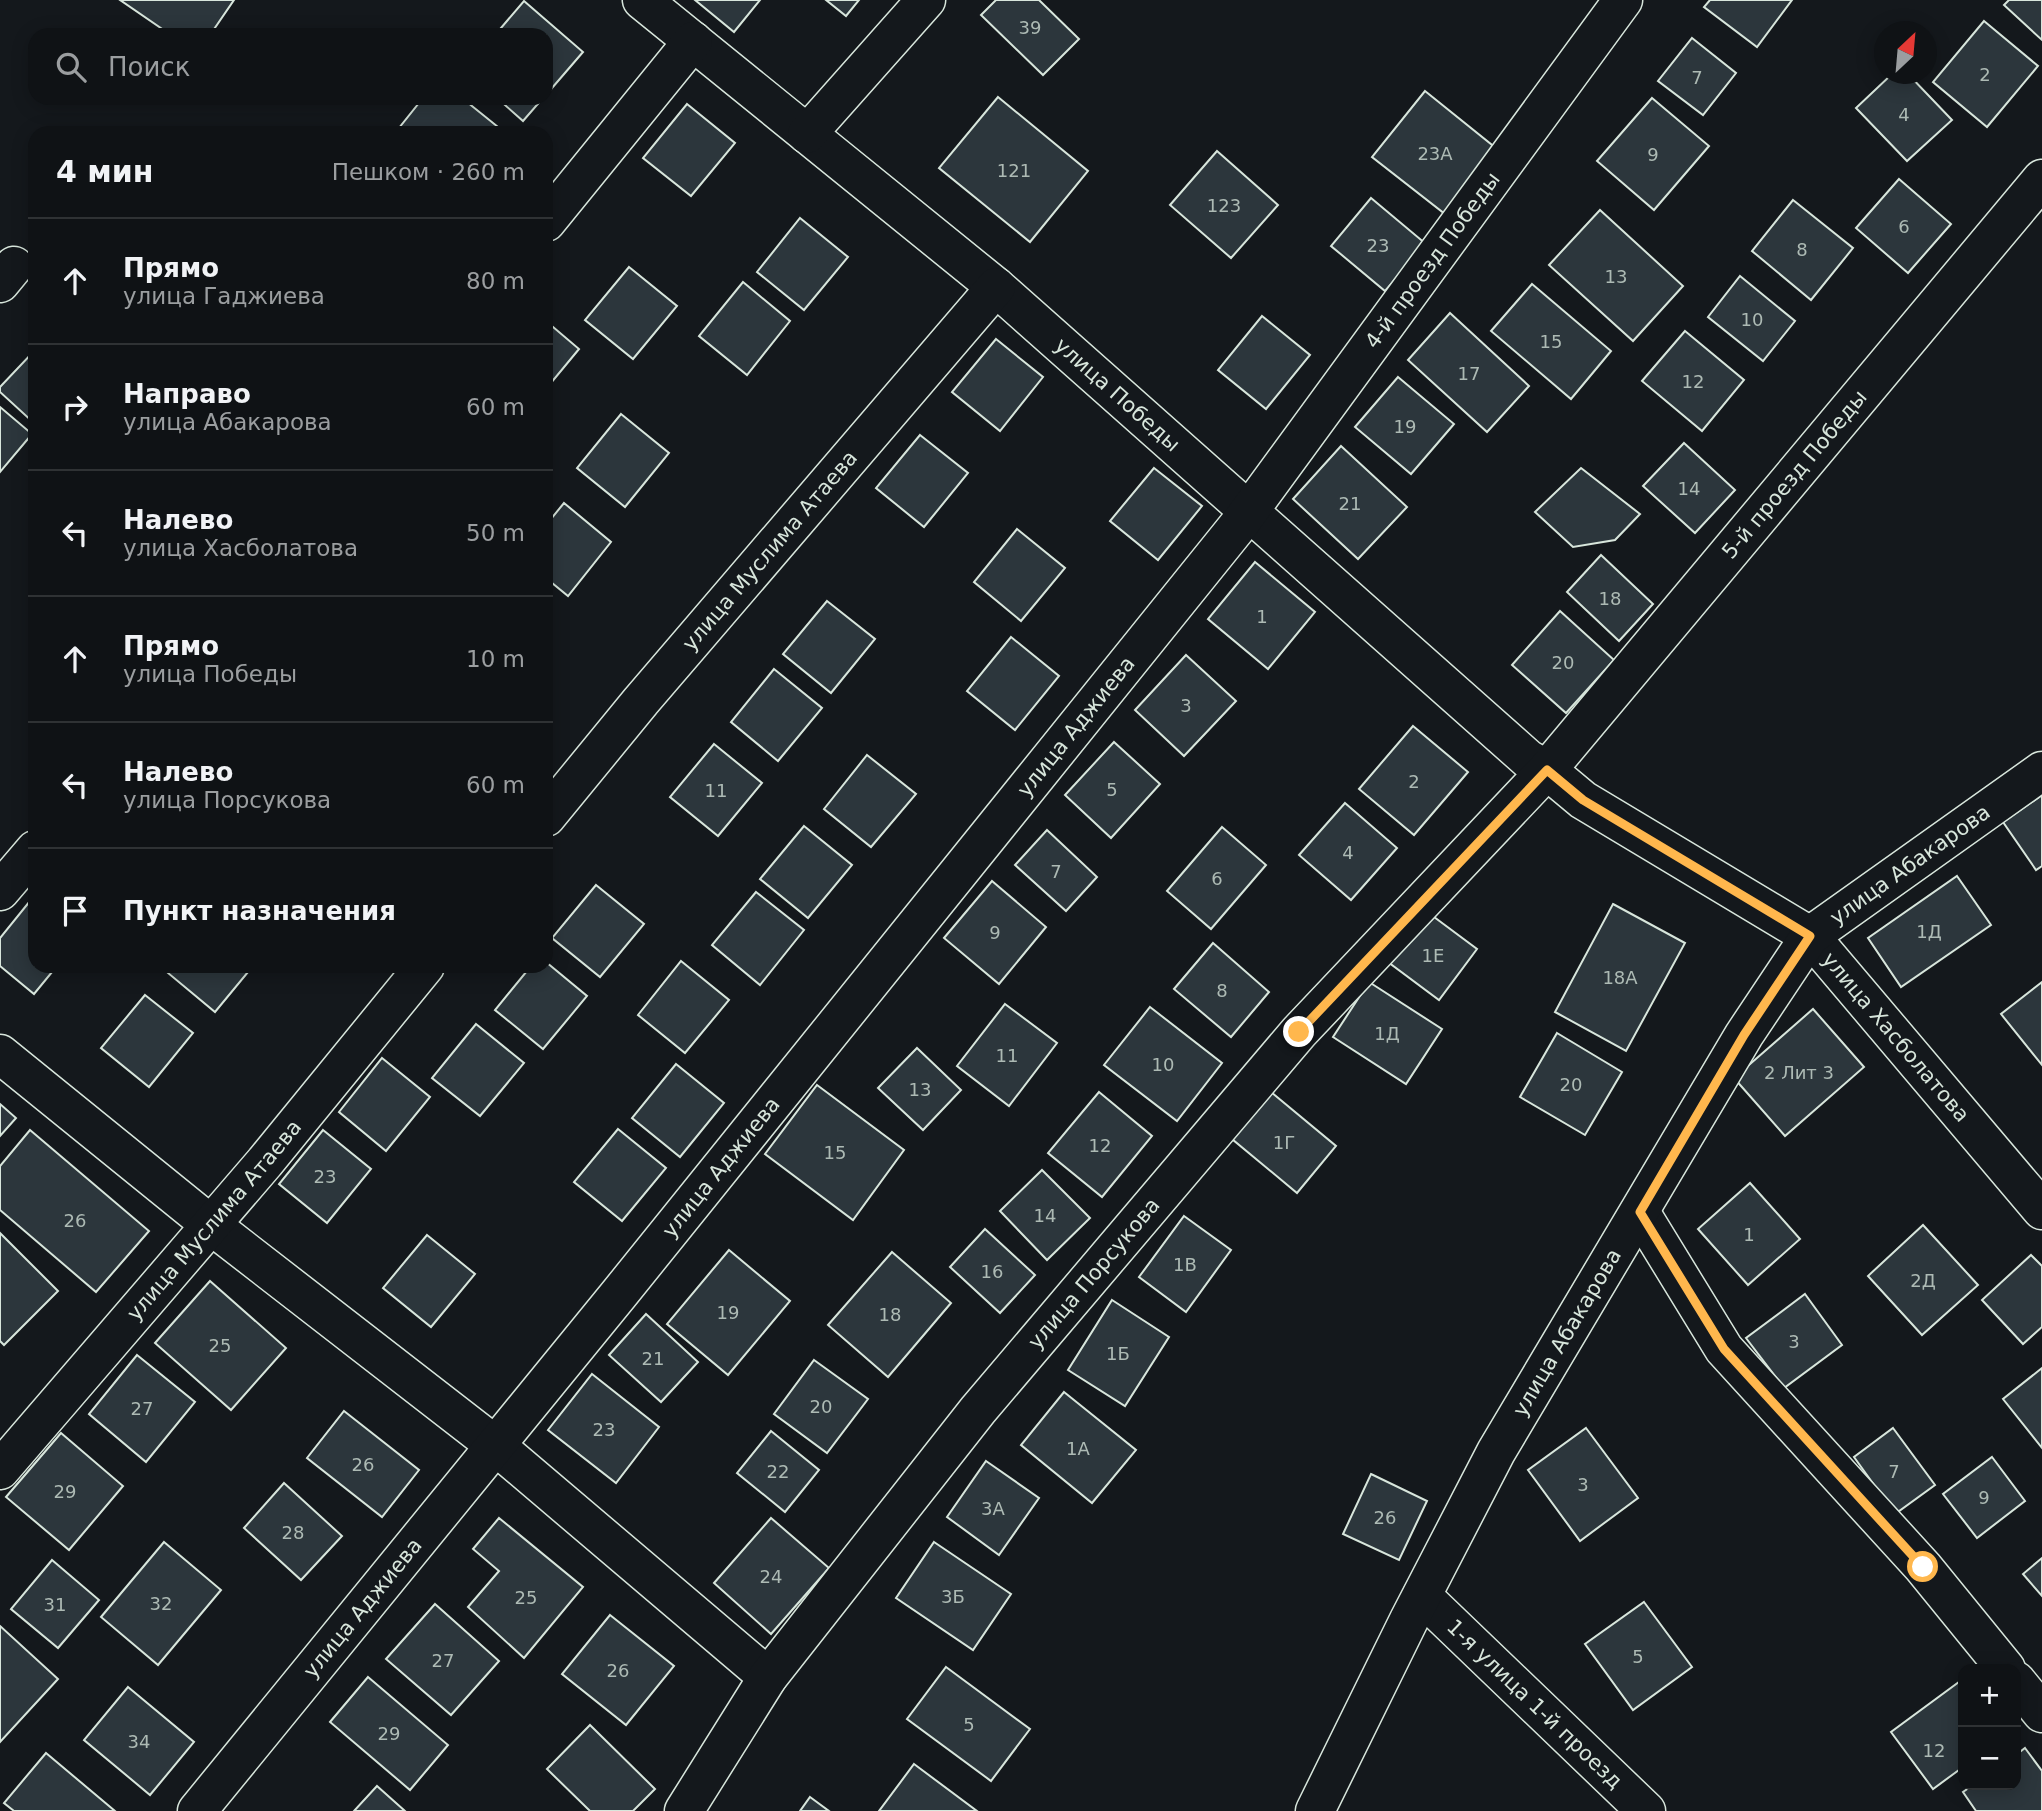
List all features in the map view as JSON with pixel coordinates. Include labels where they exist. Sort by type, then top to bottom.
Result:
[{"type":"street","name":"улица Победы","points":[[642,0],[996,287],[1245,516],[1528,759],[1547,770],[1583,800]]},
{"type":"street","points":[[807,134],[926,0]]},
{"type":"street","name":"4-й проезд Победы","points":[[1245,516],[1622,0]]},
{"type":"street","points":[[553,213],[693,41]]},
{"type":"street","name":"5-й проезд Победы","points":[[1547,770],[2042,179]]},
{"type":"street","name":"улица Муслима Атаева","points":[[553,808],[641,701],[996,287]]},
{"type":"street","name":"улица Аджиева","points":[[197,1811],[496,1446],[1245,516]]},
{"type":"street","name":"улица Порсукова","points":[[684,1811],[768,1677],[978,1410],[1299,1032],[1547,770]]},
{"type":"street","name":"улица Абакарова","points":[[1315,1811],[1496,1452],[1744,1035],[1810,936],[2042,771]]},
{"type":"street","name":"улица Хасболатова","points":[[1583,800],[1810,936],[2042,1210]]},
{"type":"street","points":[[0,891],[28,858]]},
{"type":"street","name":"улица Муслима Атаева","points":[[0,1470],[211,1225],[419,973]]},
{"type":"street","points":[[0,1054],[211,1225],[496,1446],[768,1677]]},
{"type":"street","points":[[1640,1212],[1724,1349],[1923,1567],[2002,1664]]},
{"type":"street","name":"1-я улица 1-й проезд","points":[[1422,1595],[1646,1811]]},
{"type":"street","points":[[2021,1687],[2042,1713]]},
{"type":"building","points":[[120,0],[234,0],[215,28],[161,28]]},
{"type":"building","points":[[695,0],[760,0],[734,32]]},
{"type":"building","points":[[826,0],[859,0],[846,16]]},
{"type":"building","points":[[996,0],[1039,0],[1079,39],[1043,75],[981,15]]},
{"type":"building","points":[[1710,0],[1792,0],[1757,47],[1704,7]]},
{"type":"building","points":[[2009,0],[2042,0],[2042,40],[2004,5]]},
{"type":"building","points":[[524,1],[583,52],[553,87],[553,28],[501,28]]},
{"type":"building","points":[[1984,21],[2038,66],[1987,127],[1935,84],[1937,77]]},
{"type":"building","points":[[1692,38],[1736,73],[1703,115],[1658,81]]},
{"type":"building","points":[[1881,84],[1918,84],[1952,120],[1907,161],[1856,108]]},
{"type":"building","points":[[1425,91],[1497,149],[1445,214],[1372,157]]},
{"type":"building","points":[[998,97],[1088,171],[1030,242],[939,168]]},
{"type":"building","points":[[1652,98],[1709,146],[1654,210],[1597,161]]},
{"type":"building","points":[[687,104],[735,143],[691,196],[643,158]]},
{"type":"building","points":[[417,105],[471,105],[497,126],[401,126]]},
{"type":"building","points":[[505,105],[537,105],[523,121]]},
{"type":"building","points":[[1217,151],[1278,205],[1231,258],[1170,205]]},
{"type":"building","points":[[1899,179],[1951,224],[1908,273],[1856,228]]},
{"type":"building","points":[[1371,198],[1426,244],[1385,291],[1331,246]]},
{"type":"building","points":[[1793,200],[1853,248],[1811,300],[1752,251]]},
{"type":"building","points":[[1600,210],[1683,286],[1633,341],[1549,265]]},
{"type":"building","points":[[800,218],[848,257],[804,310],[757,272]]},
{"type":"building","points":[[629,267],[677,306],[633,359],[585,320]]},
{"type":"building","points":[[1740,276],[1795,321],[1763,361],[1708,317]]},
{"type":"building","points":[[743,282],[790,321],[747,375],[699,336]]},
{"type":"building","points":[[1532,284],[1611,351],[1571,399],[1491,331]]},
{"type":"building","points":[[1450,313],[1529,386],[1487,432],[1408,360]]},
{"type":"building","points":[[1262,316],[1310,355],[1266,409],[1218,370]]},
{"type":"building","points":[[553,327],[579,349],[553,381]]},
{"type":"building","points":[[1685,331],[1744,380],[1702,431],[1642,381]]},
{"type":"building","points":[[996,339],[1043,377],[1000,431],[952,392]]},
{"type":"building","points":[[28,357],[28,418],[0,392],[0,387]]},
{"type":"building","points":[[1398,377],[1454,424],[1411,474],[1355,427]]},
{"type":"building","points":[[0,407],[28,431],[28,439],[0,472]]},
{"type":"building","points":[[621,414],[669,453],[625,507],[577,468]]},
{"type":"building","points":[[920,435],[968,473],[924,527],[876,488]]},
{"type":"building","points":[[1684,443],[1735,490],[1695,533],[1643,486]]},
{"type":"building","points":[[1341,446],[1407,507],[1358,559],[1293,499]]},
{"type":"building","points":[[1154,468],[1202,506],[1158,560],[1110,521]]},
{"type":"building","points":[[1581,468],[1640,514],[1615,540],[1573,547],[1535,512]]},
{"type":"building","points":[[564,503],[611,542],[568,596],[553,584],[553,516]]},
{"type":"building","points":[[1017,529],[1065,568],[1021,621],[974,582]]},
{"type":"building","points":[[1601,555],[1653,604],[1619,641],[1567,592]]},
{"type":"building","points":[[1255,562],[1315,612],[1268,669],[1208,619]]},
{"type":"building","points":[[827,601],[875,639],[831,693],[783,654]]},
{"type":"building","points":[[1560,611],[1614,660],[1566,713],[1512,665]]},
{"type":"building","points":[[1011,637],[1059,676],[1015,730],[967,691]]},
{"type":"building","points":[[1186,655],[1236,701],[1184,756],[1135,710]]},
{"type":"building","points":[[774,669],[822,708],[778,761],[731,722]]},
{"type":"building","points":[[1413,726],[1468,772],[1414,835],[1359,789]]},
{"type":"building","points":[[1114,742],[1160,784],[1111,838],[1065,795]]},
{"type":"building","points":[[714,744],[762,783],[718,836],[670,797]]},
{"type":"building","points":[[867,755],[916,794],[871,847],[824,809]]},
{"type":"building","points":[[2042,795],[2042,866],[2036,870],[2003,822]]},
{"type":"building","points":[[1345,803],[1397,848],[1351,900],[1299,855]]},
{"type":"building","points":[[804,826],[852,865],[808,918],[760,879]]},
{"type":"building","points":[[1222,827],[1266,865],[1211,929],[1167,891]]},
{"type":"building","points":[[1047,830],[1097,877],[1066,911],[1015,865]]},
{"type":"building","points":[[1957,876],[1991,925],[1901,987],[1868,938]]},
{"type":"building","points":[[992,881],[1046,927],[999,984],[944,938]]},
{"type":"building","points":[[596,885],[644,924],[600,977],[553,937]]},
{"type":"building","points":[[756,892],[804,930],[760,985],[712,945]]},
{"type":"building","points":[[28,903],[28,973],[51,973],[34,994],[0,966],[0,938]]},
{"type":"building","points":[[1613,904],[1685,943],[1626,1051],[1555,1012]]},
{"type":"building","points":[[1426,911],[1477,949],[1439,1000],[1388,962]]},
{"type":"building","points":[[1213,943],[1269,992],[1231,1037],[1174,989]]},
{"type":"building","points":[[681,961],[729,1000],[685,1053],[638,1015]]},
{"type":"building","points":[[553,968],[587,996],[543,1049],[495,1010],[525,973],[553,973]]},
{"type":"building","points":[[168,973],[247,973],[215,1012]]},
{"type":"building","points":[[1369,982],[1442,1029],[1406,1084],[1333,1037]]},
{"type":"building","points":[[2042,982],[2042,1065],[2001,1014]]},
{"type":"building","points":[[145,995],[193,1033],[149,1087],[101,1048]]},
{"type":"building","points":[[1005,1004],[1057,1043],[1009,1106],[957,1066]]},
{"type":"building","points":[[1150,1007],[1222,1063],[1177,1121],[1104,1065]]},
{"type":"building","points":[[1813,1009],[1864,1067],[1785,1136],[1734,1078]]},
{"type":"building","points":[[476,1024],[524,1063],[480,1116],[432,1078]]},
{"type":"building","points":[[1557,1033],[1622,1072],[1585,1135],[1520,1097]]},
{"type":"building","points":[[917,1048],[961,1090],[923,1130],[878,1088]]},
{"type":"building","points":[[382,1058],[430,1097],[386,1151],[339,1112]]},
{"type":"building","points":[[676,1064],[724,1103],[680,1157],[632,1118]]},
{"type":"building","points":[[817,1085],[904,1150],[853,1220],[765,1154]]},
{"type":"building","points":[[1099,1092],[1152,1136],[1102,1197],[1048,1153]]},
{"type":"building","points":[[1271,1092],[1336,1146],[1297,1193],[1232,1139]]},
{"type":"building","points":[[0,1104],[16,1118],[0,1136]]},
{"type":"building","points":[[618,1129],[666,1168],[622,1221],[574,1182]]},
{"type":"building","points":[[30,1130],[149,1231],[96,1292],[0,1210],[0,1166]]},
{"type":"building","points":[[323,1130],[371,1169],[327,1223],[279,1184]]},
{"type":"building","points":[[1042,1170],[1090,1218],[1047,1260],[1000,1211]]},
{"type":"building","points":[[1750,1183],[1800,1239],[1748,1285],[1698,1229]]},
{"type":"building","points":[[1184,1216],[1231,1250],[1186,1312],[1139,1277]]},
{"type":"building","points":[[1923,1225],[1978,1285],[1922,1335],[1868,1276]]},
{"type":"building","points":[[985,1229],[1035,1275],[1000,1313],[950,1267]]},
{"type":"building","points":[[0,1233],[58,1291],[4,1345],[0,1341]]},
{"type":"building","points":[[427,1235],[475,1274],[431,1327],[383,1288]]},
{"type":"building","points":[[729,1250],[790,1301],[728,1375],[667,1324]]},
{"type":"building","points":[[892,1252],[951,1303],[888,1377],[828,1325]]},
{"type":"building","points":[[2031,1255],[2042,1266],[2042,1327],[2023,1344],[1982,1300]]},
{"type":"building","points":[[210,1281],[286,1348],[231,1410],[155,1343]]},
{"type":"building","points":[[1805,1294],[1842,1345],[1784,1388],[1746,1338]]},
{"type":"building","points":[[1112,1300],[1169,1337],[1125,1406],[1068,1370]]},
{"type":"building","points":[[646,1314],[698,1362],[661,1402],[609,1355]]},
{"type":"building","points":[[137,1355],[195,1402],[146,1462],[89,1414]]},
{"type":"building","points":[[814,1360],[868,1399],[827,1453],[774,1414]]},
{"type":"building","points":[[2042,1368],[2042,1448],[2003,1399]]},
{"type":"building","points":[[592,1374],[659,1427],[616,1483],[548,1430]]},
{"type":"building","points":[[1064,1392],[1136,1450],[1092,1503],[1021,1445]]},
{"type":"building","points":[[344,1411],[419,1470],[382,1517],[307,1458]]},
{"type":"building","points":[[1586,1428],[1638,1498],[1580,1541],[1528,1470]]},
{"type":"building","points":[[1893,1428],[1935,1485],[1895,1514],[1854,1457]]},
{"type":"building","points":[[771,1431],[819,1470],[785,1512],[737,1473]]},
{"type":"building","points":[[61,1433],[123,1486],[69,1550],[6,1497]]},
{"type":"building","points":[[1992,1457],[2025,1501],[1977,1538],[1943,1494]]},
{"type":"building","points":[[986,1461],[1039,1498],[999,1555],[947,1517]]},
{"type":"building","points":[[1371,1474],[1427,1501],[1399,1560],[1343,1534]]},
{"type":"building","points":[[284,1483],[342,1536],[301,1580],[244,1528]]},
{"type":"building","points":[[499,1518],[583,1587],[524,1658],[468,1607],[499,1571],[473,1549]]},
{"type":"building","points":[[771,1518],[829,1568],[771,1634],[714,1583]]},
{"type":"building","points":[[164,1542],[221,1590],[158,1665],[101,1617]]},
{"type":"building","points":[[934,1542],[1011,1594],[973,1650],[896,1598]]},
{"type":"building","points":[[2042,1558],[2042,1596],[2023,1574]]},
{"type":"building","points":[[52,1560],[99,1600],[58,1648],[11,1609]]},
{"type":"building","points":[[1644,1602],[1692,1667],[1633,1710],[1585,1644]]},
{"type":"building","points":[[435,1604],[499,1661],[451,1715],[386,1659]]},
{"type":"building","points":[[610,1615],[674,1666],[626,1725],[562,1674]]},
{"type":"building","points":[[0,1626],[58,1679],[0,1742]]},
{"type":"building","points":[[946,1667],[1030,1729],[991,1781],[907,1719]]},
{"type":"building","points":[[368,1677],[448,1745],[410,1790],[330,1722]]},
{"type":"building","points":[[1958,1683],[1958,1771],[1933,1789],[1891,1732]]},
{"type":"building","points":[[128,1687],[194,1742],[150,1795],[84,1740]]},
{"type":"building","points":[[590,1725],[655,1789],[633,1811],[590,1811],[547,1769]]},
{"type":"building","points":[[2025,1748],[2042,1771],[2042,1811],[1976,1811],[1963,1792],[1966,1790],[2021,1790],[2021,1751]]},
{"type":"building","points":[[46,1753],[115,1811],[14,1811],[4,1803]]},
{"type":"building","points":[[914,1764],[977,1811],[879,1811]]},
{"type":"building","points":[[377,1786],[405,1811],[354,1811]]},
{"type":"building","points":[[810,1797],[829,1811],[800,1811]]},
{"type":"route","points":[[1299,1032],[1547,770],[1583,800],[1810,936],[1744,1035],[1640,1212],[1724,1349],[1923,1567]]}]
